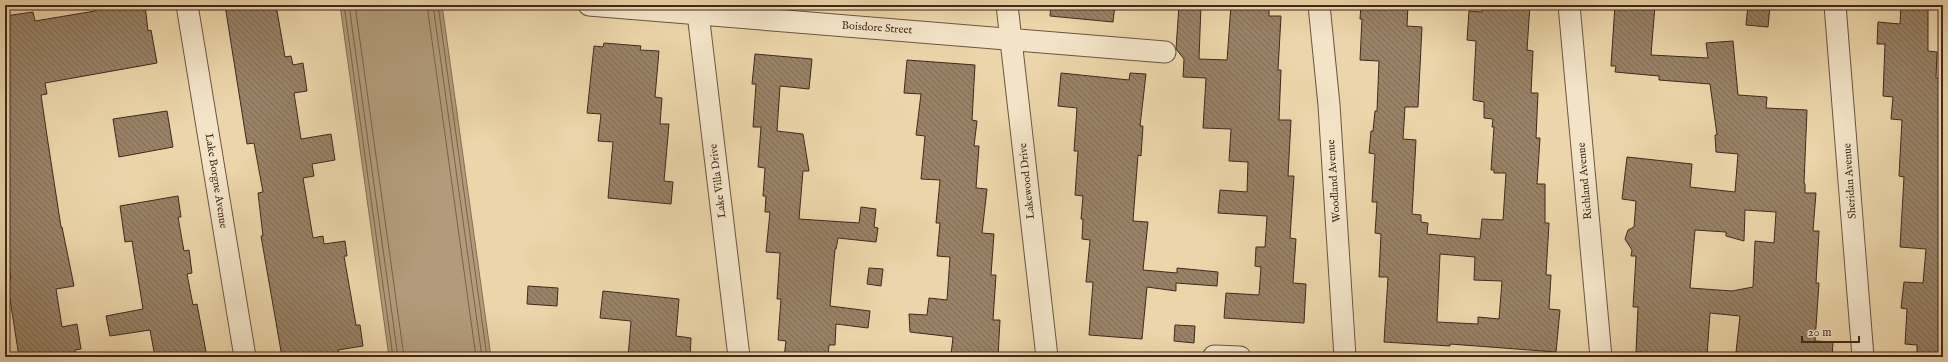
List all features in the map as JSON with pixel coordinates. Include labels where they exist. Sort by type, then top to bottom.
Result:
[{"type":"street","name":"Lake Borgne Avenue","points":[[187,5],[245,357]]},
{"type":"street","name":"Boisdore Street","points":[[589,5],[698,10],[1165,52]]},
{"type":"street","name":"Lakewood Drive","points":[[1007,5],[1047,357]]},
{"type":"street","name":"Woodland Avenue","points":[[1319,5],[1329,105],[1345,357]]},
{"type":"street","name":"Richland Avenue","points":[[1569,5],[1601,357]]},
{"type":"street","name":"Sheridan Avenue","points":[[1835,5],[1863,357]]},
{"type":"street","name":"Lake Villa Drive","points":[[698,10],[739,357]]},
{"type":"street","points":[[1214,356],[1240,357]]},
{"type":"water","points":[[340,5],[442,5],[491,357],[389,357]]},
{"type":"building","points":[[94,5],[145,5],[148,31],[151,30],[157,63],[45,83],[47,94],[41,95],[61,227],[74,286],[56,289],[62,327],[77,324],[81,349],[75,350],[76,357],[19,357],[7,280],[11,279],[5,242],[5,16],[33,12],[35,21],[95,11]]},
{"type":"building","points":[[225,5],[276,5],[285,57],[291,56],[293,65],[303,63],[307,91],[294,93],[301,139],[331,134],[335,160],[312,164],[314,176],[303,178],[313,238],[323,236],[324,244],[345,241],[347,256],[344,256],[356,325],[360,325],[363,346],[338,350],[340,357],[282,357],[261,236],[263,236],[258,193],[263,192],[254,143],[247,144]]},
{"type":"building","points":[[1051,5],[1115,5],[1113,22],[1050,16]]},
{"type":"building","points":[[1179,5],[1201,5],[1199,59],[1227,60],[1231,5],[1269,5],[1269,16],[1281,16],[1278,70],[1281,70],[1279,120],[1291,120],[1288,176],[1294,176],[1290,238],[1296,239],[1293,283],[1306,284],[1304,323],[1224,318],[1226,293],[1259,295],[1261,267],[1255,266],[1256,247],[1265,247],[1267,216],[1218,213],[1220,190],[1247,192],[1248,162],[1229,161],[1231,129],[1203,128],[1206,78],[1183,77],[1184,59],[1176,49]]},
{"type":"building","points":[[1361,5],[1408,5],[1407,26],[1422,27],[1418,107],[1405,107],[1403,139],[1416,140],[1412,214],[1421,215],[1421,222],[1428,223],[1427,234],[1480,239],[1482,219],[1503,220],[1506,173],[1494,173],[1494,170],[1491,170],[1494,127],[1492,127],[1493,119],[1484,118],[1484,102],[1473,100],[1476,41],[1467,40],[1469,11],[1482,12],[1482,5],[1530,5],[1527,50],[1533,51],[1531,93],[1538,93],[1536,138],[1540,138],[1537,184],[1545,184],[1545,223],[1549,223],[1546,275],[1551,275],[1549,309],[1560,310],[1556,352],[1450,344],[1450,346],[1384,342],[1388,277],[1379,277],[1381,234],[1375,233],[1377,202],[1372,202],[1375,154],[1369,153],[1371,131],[1373,131],[1375,111],[1377,111],[1379,61],[1360,60],[1362,19],[1360,19]],"holes":[[[1440,254],[1475,257],[1474,280],[1502,281],[1499,319],[1478,317],[1478,324],[1437,322]]]},
{"type":"building","points":[[1615,5],[1655,5],[1651,55],[1708,58],[1706,43],[1733,41],[1738,95],[1767,97],[1766,108],[1807,110],[1804,183],[1805,193],[1816,193],[1813,231],[1819,231],[1816,283],[1819,283],[1815,341],[1833,342],[1832,357],[1772,357],[1772,355],[1736,352],[1740,316],[1710,313],[1707,356],[1636,352],[1638,307],[1633,307],[1636,256],[1631,256],[1632,250],[1625,239],[1628,230],[1634,227],[1636,201],[1622,199],[1627,157],[1692,164],[1690,187],[1735,192],[1738,154],[1716,152],[1715,135],[1717,135],[1710,84],[1659,80],[1659,76],[1615,72],[1616,66],[1611,66]],"holes":[[[1745,210],[1776,212],[1774,243],[1755,241],[1753,287],[1732,291],[1690,288],[1695,230],[1726,232],[1726,236],[1744,241]]]},
{"type":"building","points":[[1748,5],[1770,5],[1768,27],[1746,25]]},
{"type":"building","points":[[1901,5],[1928,5],[1928,51],[1937,52],[1936,78],[1942,79],[1939,131],[1943,131],[1943,356],[1938,355],[1938,357],[1917,357],[1917,345],[1905,344],[1907,309],[1901,308],[1904,282],[1923,283],[1926,249],[1900,247],[1904,177],[1899,176],[1902,120],[1891,119],[1893,97],[1883,96],[1885,44],[1877,44],[1878,22],[1900,24]]},
{"type":"building","points":[[604,43],[641,46],[640,50],[659,51],[655,97],[662,98],[660,124],[669,124],[664,181],[673,182],[671,204],[608,198],[613,142],[598,141],[601,114],[587,113],[594,46],[603,47]]},
{"type":"building","points":[[755,54],[812,59],[809,89],[780,86],[777,131],[803,134],[809,171],[803,171],[799,219],[859,223],[861,207],[876,209],[874,227],[878,228],[876,242],[838,238],[835,249],[830,306],[870,311],[868,328],[836,324],[835,345],[829,345],[828,357],[784,357],[786,341],[778,340],[781,299],[777,299],[780,253],[766,252],[770,212],[765,212],[766,196],[763,196],[765,168],[758,167],[761,127],[753,127],[756,84],[752,84]]},
{"type":"building","points":[[907,60],[975,65],[972,120],[977,121],[974,146],[979,146],[976,188],[987,189],[982,233],[994,234],[991,275],[996,275],[993,320],[1000,320],[998,357],[951,355],[953,337],[910,332],[909,314],[927,315],[929,298],[947,300],[950,257],[937,256],[940,223],[936,223],[940,180],[921,179],[925,136],[916,135],[921,94],[904,93]]},
{"type":"building","points":[[1061,73],[1129,80],[1130,73],[1146,74],[1140,126],[1143,126],[1141,156],[1138,155],[1133,221],[1148,222],[1143,270],[1177,273],[1177,268],[1218,272],[1217,286],[1176,283],[1176,291],[1147,287],[1142,339],[1089,335],[1093,282],[1086,282],[1090,240],[1082,239],[1083,219],[1081,219],[1083,196],[1075,195],[1078,151],[1074,151],[1077,108],[1058,106]]},
{"type":"building","points":[[167,111],[173,147],[119,157],[113,119]]},
{"type":"building","points":[[178,196],[181,217],[178,217],[184,251],[189,250],[192,273],[187,274],[193,305],[197,304],[207,357],[155,357],[150,330],[110,336],[106,316],[143,309],[132,241],[125,242],[120,206]]},
{"type":"building","points":[[869,268],[883,269],[881,286],[867,284]]},
{"type":"building","points":[[528,286],[558,288],[557,306],[527,304]]},
{"type":"building","points":[[603,291],[679,299],[676,336],[691,338],[690,357],[628,357],[631,321],[600,318]]},
{"type":"building","points":[[1175,325],[1195,326],[1194,343],[1174,341]]}]
